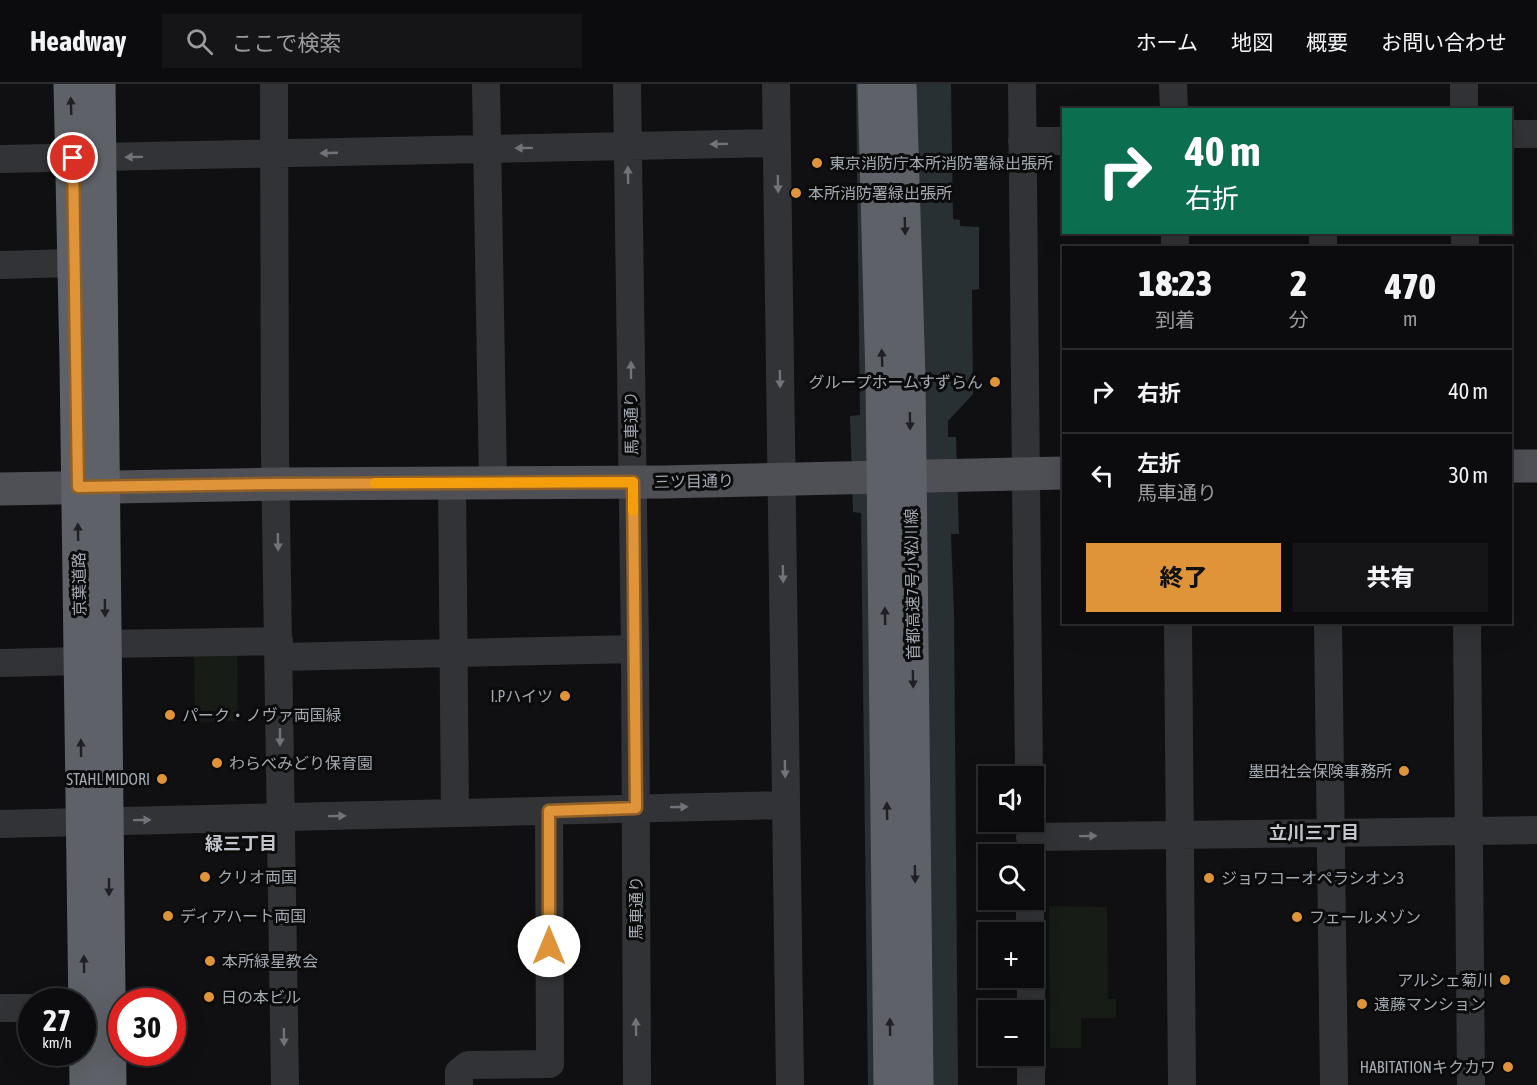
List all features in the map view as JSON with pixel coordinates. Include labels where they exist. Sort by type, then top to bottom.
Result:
[{"type":"highway","name":"京葉道路","points":[[70,84],[87,158],[95,821],[110,1085]]},
{"type":"highway","name":"京葉道路","points":[[91,487],[74,263],[99,84]]},
{"type":"highway","name":"首都高速7号小松川線","points":[[874,84],[882,379],[891,1085]]},
{"type":"highway","name":"首都高速7号小松川線","points":[[900,84],[909,377],[917,1085]]},
{"type":"highway","name":"京葉道路","points":[[85,988],[95,821]]},
{"type":"highway","name":"京葉道路","points":[[86,1066],[86,1085]]},
{"type":"main road","points":[[1512,466],[1537,466]]},
{"type":"main road","name":"三ツ目通り","points":[[0,489],[277,484],[782,480],[1062,473]]},
{"type":"street","points":[[274,84],[275,454],[280,649],[280,817],[285,1085]]},
{"type":"street","points":[[486,84],[493,482]]},
{"type":"street","name":"馬車通り","points":[[627,84],[638,1085]]},
{"type":"street","points":[[776,84],[790,1085]]},
{"type":"street","points":[[1022,84],[1029,766]]},
{"type":"street","points":[[1173,84],[1174,108]]},
{"type":"street","points":[[1464,84],[1464,108]]},
{"type":"street","points":[[1512,134],[1537,134]]},
{"type":"street","points":[[1022,141],[1062,141]]},
{"type":"street","points":[[0,159],[777,143]]},
{"type":"street","points":[[0,265],[74,263]]},
{"type":"street","points":[[452,482],[454,813]]},
{"type":"street","points":[[1178,624],[1182,1085]]},
{"type":"street","points":[[1328,624],[1334,1085]]},
{"type":"street","points":[[1467,624],[1471,1085]]},
{"type":"street","points":[[0,663],[93,653],[280,649],[454,653],[635,649]]},
{"type":"street","points":[[0,824],[786,805]]},
{"type":"street","points":[[459,1085],[459,1072],[468,1065],[550,1064],[549,811]]},
{"type":"street","points":[[1030,838],[1537,830]]},
{"type":"street","points":[[0,1008],[18,1008]]},
{"type":"street","points":[[1031,1066],[1031,1085]]},
{"type":"shaded area","points":[[856,84],[951,84],[953,219],[960,220],[960,226],[979,227],[979,289],[972,290],[973,394],[948,421],[948,437],[956,437],[959,534],[951,534],[954,615],[958,1085],[868,1085],[861,513],[853,512],[850,416],[860,415]]},
{"type":"shaded area","points":[[194,646],[237,646],[238,721],[195,722]]},
{"type":"shaded area","points":[[1049,906],[1107,907],[1108,999],[1116,999],[1116,1018],[1081,1018],[1081,1048],[1050,1048]]},
{"type":"slow traffic","points":[[375,483],[633,482],[633,511]]},
{"type":"place","name":"東京消防庁本所消防署緑出張所","points":[[817,163]]},
{"type":"place","name":"本所消防署緑出張所","points":[[796,193]]},
{"type":"place","name":"グループホームすずらん","points":[[995,382]]},
{"type":"place","name":"I.Pハイツ","points":[[565,696]]},
{"type":"place","name":"パーク・ノヴァ両国緑","points":[[170,715]]},
{"type":"place","name":"わらべみどり保育園","points":[[217,763]]},
{"type":"place","name":"墨田社会保険事務所","points":[[1404,771]]},
{"type":"place","name":"STAHL MIDORI","points":[[162,779]]},
{"type":"place","name":"クリオ両国","points":[[205,877]]},
{"type":"place","name":"ジョワコーオペラシオン3","points":[[1209,878]]},
{"type":"place","name":"ディアハート両国","points":[[168,916]]},
{"type":"place","name":"フェールメゾン","points":[[1297,917]]},
{"type":"place","name":"本所緑星教会","points":[[210,961]]},
{"type":"place","name":"アルシェ菊川","points":[[1505,980]]},
{"type":"place","name":"日の本ビル","points":[[209,997]]},
{"type":"place","name":"遠藤マンション","points":[[1362,1004]]},
{"type":"place","name":"HABITATIONキクカワ","points":[[1508,1067]]},
{"type":"district","name":"立川三丁目","points":[[1314,832]]},
{"type":"district","name":"緑三丁目","points":[[241,843]]},
{"type":"route","points":[[73,158],[78,487],[633,482],[636,808],[549,811],[549,946]]}]
